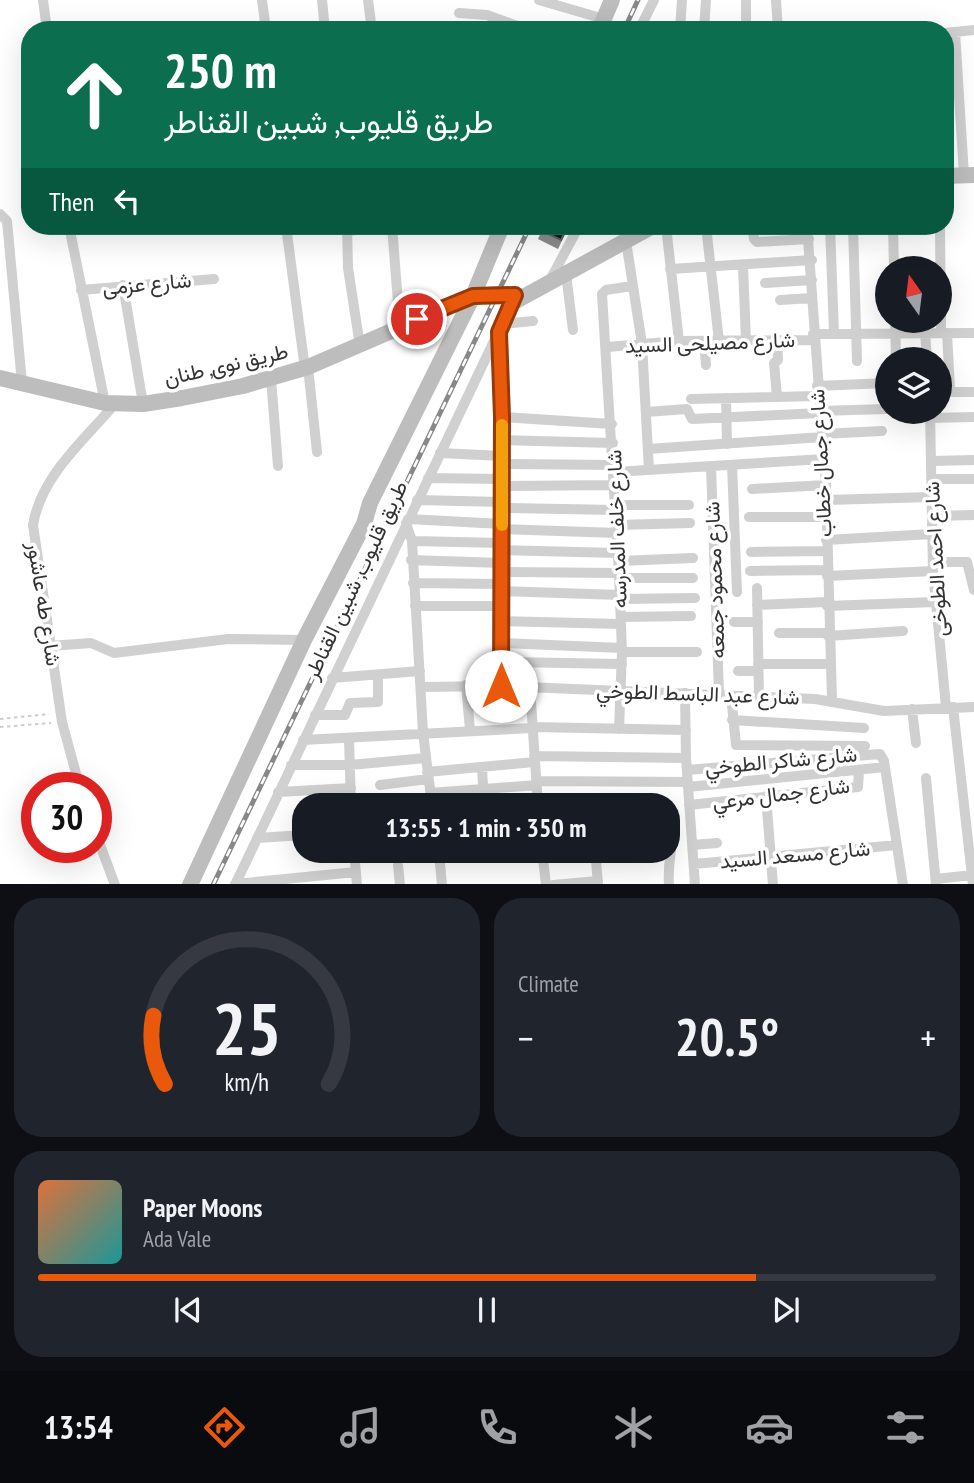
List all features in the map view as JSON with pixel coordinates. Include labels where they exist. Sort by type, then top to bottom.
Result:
[{"type":"main road","points":[[603,21],[612,0]]},
{"type":"main road","name":"طريق قليوب, شبين القناطر","points":[[190,884],[304,640],[364,524],[379,506],[475,300],[502,235]]},
{"type":"main road","points":[[475,300],[517,298],[548,284],[631,235]]},
{"type":"main road","name":"طريق نوى, طنان","points":[[0,378],[110,404],[143,404],[271,379],[307,368],[451,306],[475,300]]},
{"type":"street","points":[[43,0],[46,21]]},
{"type":"street","points":[[262,0],[265,21]]},
{"type":"street","points":[[322,0],[324,21]]},
{"type":"street","points":[[368,0],[371,21]]},
{"type":"street","points":[[539,0],[594,21]]},
{"type":"street","points":[[644,21],[654,0]]},
{"type":"street","points":[[681,21],[682,0]]},
{"type":"street","points":[[705,21],[706,0]]},
{"type":"street","points":[[746,0],[746,21]]},
{"type":"street","points":[[776,0],[777,21]]},
{"type":"street","points":[[459,13],[487,15],[503,21]]},
{"type":"street","points":[[954,32],[974,30]]},
{"type":"street","points":[[954,62],[969,175]]},
{"type":"street","points":[[0,214],[7,221],[22,383]]},
{"type":"street","points":[[71,235],[81,290],[110,404]]},
{"type":"street","points":[[287,235],[317,452]]},
{"type":"street","points":[[347,235],[348,268],[360,346]]},
{"type":"street","points":[[392,235],[400,328]]},
{"type":"street","points":[[548,284],[574,235]]},
{"type":"street","points":[[631,235],[632,286],[636,288],[642,344],[649,470]]},
{"type":"street","points":[[667,235],[679,341]]},
{"type":"street","points":[[707,235],[719,341]]},
{"type":"street","points":[[754,235],[757,242],[809,239]]},
{"type":"street","name":"شارع جمال خطاب","points":[[808,235],[812,260],[813,337],[826,485],[827,604],[832,700]]},
{"type":"street","points":[[830,235],[834,333]]},
{"type":"street","points":[[853,235],[857,361]]},
{"type":"street","points":[[893,235],[894,256]]},
{"type":"street","points":[[940,235],[941,256]]},
{"type":"street","points":[[670,269],[812,260]]},
{"type":"street","points":[[743,266],[746,341]]},
{"type":"street","points":[[566,274],[573,330]]},
{"type":"street","name":"شارع عزمى","points":[[81,290],[214,279]]},
{"type":"street","points":[[765,283],[812,279]]},
{"type":"street","points":[[123,285],[143,404]]},
{"type":"street","name":"شارع خلف المدرسه","points":[[619,729],[622,690],[621,621],[612,424],[602,294],[606,290],[632,286]]},
{"type":"street","name":"طريق قليوب, شبين القناطر","points":[[235,884],[417,500],[517,298]]},
{"type":"street","points":[[780,300],[812,298]]},
{"type":"street","points":[[501,686],[501,328],[533,321]]},
{"type":"street","name":"شارع مصيلحى السيد","points":[[952,332],[974,332]]},
{"type":"street","name":"شارع مصيلحى السيد","points":[[607,346],[679,341],[777,341],[834,333],[875,333]]},
{"type":"street","points":[[944,333],[950,389],[954,392],[974,392]]},
{"type":"street","points":[[704,341],[705,365]]},
{"type":"street","points":[[777,341],[777,397]]},
{"type":"street","points":[[271,379],[278,466]]},
{"type":"street","points":[[691,399],[777,397],[875,384]]},
{"type":"street","points":[[726,398],[727,443]]},
{"type":"street","name":"شارع طه عاشور","points":[[76,772],[61,718],[49,646],[33,537],[35,511],[57,471],[110,404]]},
{"type":"street","points":[[646,412],[687,409],[692,419],[875,410]]},
{"type":"street","points":[[952,415],[974,416]]},
{"type":"street","points":[[502,417],[612,424]]},
{"type":"street","name":"شارع احمد الطوخى","points":[[930,424],[935,602],[949,707],[970,825],[973,874]]},
{"type":"street","points":[[648,449],[882,432]]},
{"type":"street","points":[[502,440],[613,443]]},
{"type":"street","points":[[440,453],[649,470],[824,459]]},
{"type":"street","points":[[931,461],[974,460]]},
{"type":"street","points":[[732,465],[737,592]]},
{"type":"street","name":"شارع محمود جمعه","points":[[711,466],[719,694]]},
{"type":"street","points":[[428,478],[615,485]]},
{"type":"street","points":[[932,479],[974,479]]},
{"type":"street","points":[[752,489],[826,485]]},
{"type":"street","points":[[826,500],[932,497]]},
{"type":"street","points":[[417,500],[502,505],[689,505]]},
{"type":"street","points":[[932,516],[974,515]]},
{"type":"street","points":[[749,517],[826,517]]},
{"type":"street","points":[[430,793],[411,560],[412,541],[407,521],[617,529],[690,523]]},
{"type":"street","points":[[751,552],[932,534]]},
{"type":"street","points":[[412,541],[618,557],[693,558]]},
{"type":"street","points":[[411,560],[619,576],[693,578]]},
{"type":"street","points":[[750,571],[827,573],[967,562],[974,590]]},
{"type":"street","points":[[413,583],[620,597],[695,598]]},
{"type":"street","points":[[757,588],[759,696]]},
{"type":"street","points":[[757,605],[935,602]]},
{"type":"street","points":[[415,606],[501,606]]},
{"type":"street","points":[[501,621],[621,621],[691,616]]},
{"type":"street","points":[[734,622],[758,622]]},
{"type":"street","points":[[779,634],[828,635],[903,631]]},
{"type":"street","points":[[49,646],[91,643],[114,653],[228,639],[304,640]]},
{"type":"street","points":[[501,643],[622,654]]},
{"type":"street","points":[[501,662],[697,652]]},
{"type":"street","points":[[738,671],[830,664]]},
{"type":"street","points":[[332,678],[419,671]]},
{"type":"street","points":[[315,715],[346,715],[350,703],[378,702],[378,675]]},
{"type":"street","points":[[466,685],[470,730]]},
{"type":"street","name":"شارع عبد الباسط الطوخي","points":[[421,687],[466,685],[719,694],[832,700],[864,709],[974,707]]},
{"type":"street","points":[[530,687],[537,793]]},
{"type":"street","points":[[685,693],[686,764],[695,884]]},
{"type":"street","points":[[731,695],[736,745],[868,751],[883,757],[903,884]]},
{"type":"street","points":[[864,709],[868,751]]},
{"type":"street","points":[[912,709],[916,743]]},
{"type":"street","points":[[732,720],[864,728]]},
{"type":"street","points":[[303,740],[532,727],[686,730]]},
{"type":"street","points":[[349,738],[351,793]]},
{"type":"street","name":"شارع شاكر الطوخي","points":[[380,785],[534,759],[686,764],[868,751]]},
{"type":"street","points":[[291,765],[350,765],[426,758]]},
{"type":"street","points":[[482,767],[483,793]]},
{"type":"street","points":[[462,793],[537,783],[688,785],[886,767]]},
{"type":"street","name":"شارع جمال مرعي","points":[[689,804],[858,787],[859,771]]},
{"type":"street","points":[[926,778],[936,881],[973,874]]},
{"type":"street","points":[[961,780],[974,779]]},
{"type":"street","points":[[278,792],[351,788]]},
{"type":"street","points":[[766,796],[773,884]]},
{"type":"street","points":[[680,823],[691,822]]},
{"type":"street","points":[[257,838],[292,836]]},
{"type":"street","points":[[692,845],[717,843]]},
{"type":"street","name":"شارع مسعد السيد","points":[[694,864],[897,845]]},
{"type":"street","points":[[107,863],[115,884]]},
{"type":"street","points":[[355,863],[357,884]]},
{"type":"street","points":[[441,863],[442,884]]},
{"type":"street","points":[[544,863],[546,884]]},
{"type":"street","points":[[553,884],[598,883],[596,863]]},
{"type":"street","points":[[667,863],[669,884]]},
{"type":"street","points":[[398,865],[400,884]]},
{"type":"street","points":[[235,884],[356,872]]},
{"type":"path","points":[[0,719],[61,718]]},
{"type":"path","points":[[0,727],[61,718]]},
{"type":"building","points":[[550,235],[564,235],[561,240]]},
{"type":"railway","points":[[628,21],[638,0]]},
{"type":"railway","points":[[213,884],[526,235]]},
{"type":"slow traffic","points":[[502,425],[502,525]]},
{"type":"route","points":[[417,319],[473,296],[515,295],[499,332],[502,374],[501,686]]}]
